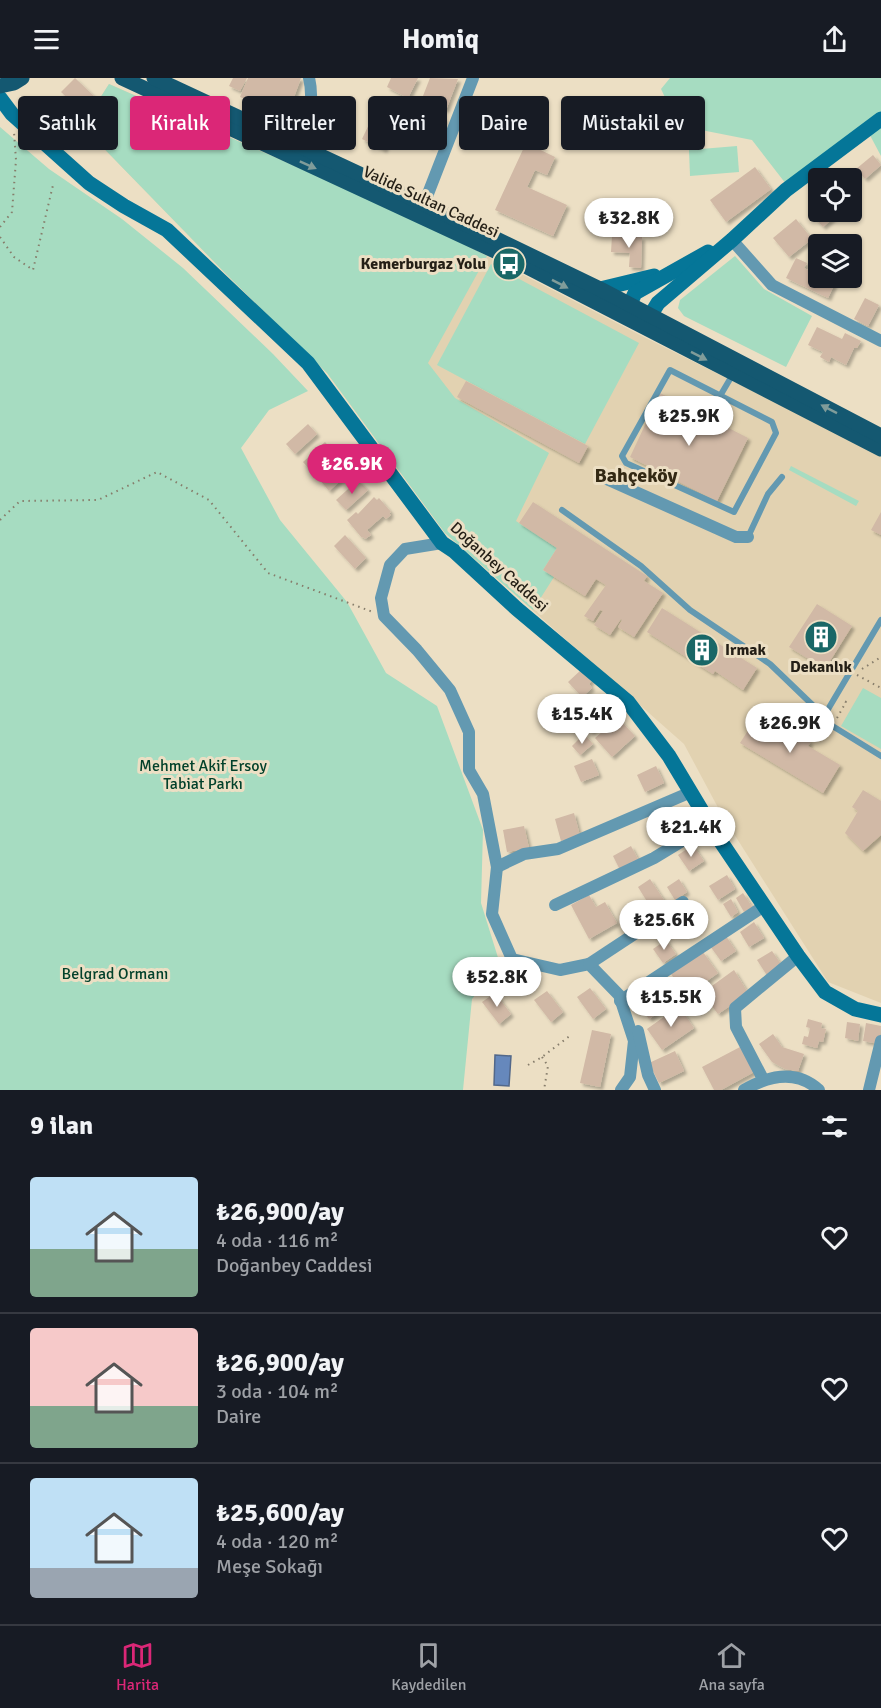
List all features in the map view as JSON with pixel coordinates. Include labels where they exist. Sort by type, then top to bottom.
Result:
[{"type":"main road","name":"Valide Sultan Caddesi","points":[[122,78],[500,254],[881,449]]},
{"type":"main road","name":"Valide Sultan Caddesi","points":[[154,78],[174,82],[242,117]]},
{"type":"main road","name":"Valide Sultan Caddesi","points":[[308,150],[600,289],[881,436]]},
{"type":"street","points":[[309,78],[311,96]]},
{"type":"street","points":[[424,204],[472,78]]},
{"type":"street","points":[[12,82],[10,100],[12,114]]},
{"type":"street","name":"Doğanbey Caddesi","points":[[0,98],[12,114],[89,183],[167,230],[308,363],[442,543],[628,702],[669,756],[764,906],[825,992],[855,1009],[881,1015]]},
{"type":"street","points":[[650,316],[658,303],[786,190],[881,119]]},
{"type":"street","points":[[630,320],[630,304],[635,292],[732,240]]},
{"type":"street","points":[[732,240],[772,285],[881,341]]},
{"type":"street","points":[[600,289],[668,273]]},
{"type":"street","points":[[600,476],[736,537],[748,537]]},
{"type":"street","points":[[442,543],[405,549],[390,565],[381,598],[384,616],[417,650],[450,690],[469,732],[469,770],[483,794],[497,867],[492,915],[512,959],[560,970],[589,964],[683,902]]},
{"type":"street","points":[[497,867],[524,854],[558,849],[691,792]]},
{"type":"street","points":[[555,905],[654,858],[710,824]]},
{"type":"street","points":[[623,998],[764,906]]},
{"type":"street","points":[[763,1079],[736,1027],[735,1008],[798,956]]},
{"type":"street","points":[[589,964],[623,998],[640,1035],[648,1074],[655,1090]]},
{"type":"street","points":[[621,1090],[630,1077],[634,1041],[623,998]]},
{"type":"street","points":[[869,1090],[881,1041]]},
{"type":"street","points":[[744,1090],[763,1079],[791,1076],[819,1090]]},
{"type":"lane","points":[[670,369],[720,396],[772,422],[776,433],[734,512],[626,463],[622,456],[670,369]]},
{"type":"lane","points":[[720,396],[733,373]]},
{"type":"lane","points":[[748,537],[768,494],[782,477]]},
{"type":"lane","points":[[562,510],[641,566],[690,610],[770,664],[824,716],[826,722],[881,756]]},
{"type":"lane","points":[[824,716],[881,620]]},
{"type":"path","points":[[0,227],[12,212],[16,160],[12,114]]},
{"type":"path","points":[[0,237],[14,257],[33,270],[53,185]]},
{"type":"path","points":[[0,520],[20,501],[98,500],[157,472],[209,500],[268,573],[384,616]]},
{"type":"path","points":[[881,657],[855,673],[881,688]]},
{"type":"path","points":[[834,723],[846,702],[835,695]]},
{"type":"path","points":[[528,1065],[571,1035]]},
{"type":"path","points":[[542,1057],[548,1066],[544,1090]]},
{"type":"shaded area","points":[[109,84],[136,96],[130,96],[130,150],[230,150],[230,137],[242,143],[242,150],[258,150],[419,221],[644,337],[881,455],[881,1003],[828,982],[722,815],[684,744],[445,533],[327,373],[226,274],[105,150],[118,150],[118,96],[101,96]]},
{"type":"green space","points":[[670,78],[881,78],[881,156],[864,124],[786,184],[752,140],[705,131],[705,96],[664,96],[661,89]]},
{"type":"green space","points":[[109,84],[136,96],[130,96],[130,150],[230,150],[230,137],[242,143],[242,150],[258,150],[419,221],[487,256],[428,363],[455,398],[549,453],[516,521],[557,548],[543,570],[554,577],[533,610],[445,533],[327,373],[226,274],[105,150],[118,150],[118,96],[101,96]]},
{"type":"green space","name":"Mehmet Akif Ersoy Tabiat Parkı","points":[[0,127],[18,142],[18,150],[27,150],[49,169],[122,219],[183,268],[273,354],[308,391],[269,410],[241,448],[280,520],[347,602],[386,673],[437,706],[483,830],[481,903],[500,964],[472,999],[463,1090],[0,1090]]},
{"type":"green space","points":[[737,146],[739,172],[690,176],[689,150]]},
{"type":"green space","points":[[735,256],[764,289],[812,316],[786,367],[684,316],[678,308],[680,300]]},
{"type":"green space","points":[[491,264],[639,343],[585,444],[437,365]]},
{"type":"green space","points":[[791,466],[859,501],[856,506],[789,470]]},
{"type":"green space","points":[[863,688],[881,698],[881,749],[841,726]]},
{"type":"water","points":[[495,1055],[511,1056],[509,1086],[494,1085]]},
{"type":"building","points":[[75,78],[94,96],[65,96],[61,92]]},
{"type":"building","points":[[233,78],[247,78],[240,91],[229,86]]},
{"type":"building","points":[[248,78],[301,78],[294,96],[240,97]]},
{"type":"building","points":[[391,78],[418,78],[409,96],[404,96],[387,87]]},
{"type":"building","points":[[430,78],[458,79],[447,107],[447,96],[423,96]]},
{"type":"building","points":[[368,126],[368,142],[362,139]]},
{"type":"building","points":[[523,150],[540,150],[555,157],[547,175],[535,170],[527,187],[567,205],[553,236],[495,210]]},
{"type":"building","points":[[873,155],[881,165],[865,179],[862,176],[862,168],[857,168]]},
{"type":"building","points":[[755,167],[771,189],[726,222],[710,200]]},
{"type":"building","points":[[796,219],[808,234],[808,242],[789,257],[773,238]]},
{"type":"building","points":[[818,222],[829,222],[823,227]]},
{"type":"building","points":[[612,236],[642,237],[641,268],[629,267],[630,253],[611,252]]},
{"type":"building","points":[[796,258],[807,263],[804,268],[808,270],[808,288],[833,288],[828,298],[786,278]]},
{"type":"building","points":[[865,298],[879,305],[868,326],[854,319]]},
{"type":"building","points":[[817,327],[842,339],[845,333],[861,341],[857,348],[854,348],[846,365],[831,357],[829,362],[820,357],[823,352],[808,345]]},
{"type":"building","points":[[466,381],[588,446],[579,463],[457,397]]},
{"type":"building","points":[[660,393],[748,438],[717,501],[630,457]]},
{"type":"building","points":[[308,424],[317,434],[295,454],[286,444]]},
{"type":"building","points":[[325,442],[334,452],[312,472],[303,462]]},
{"type":"building","points":[[342,460],[351,471],[329,491],[320,480]]},
{"type":"building","points":[[358,480],[368,490],[346,510],[336,500]]},
{"type":"building","points":[[374,497],[377,500],[379,498],[391,515],[386,519],[383,516],[367,530],[371,535],[365,539],[347,520],[356,512],[358,514]]},
{"type":"building","points":[[533,502],[647,576],[644,581],[663,593],[634,637],[618,627],[621,619],[610,635],[594,625],[603,611],[600,610],[593,621],[584,616],[606,585],[596,579],[585,596],[543,570],[557,548],[519,523]]},
{"type":"building","points":[[881,512],[881,535],[871,530]]},
{"type":"building","points":[[345,535],[366,558],[355,569],[334,546]]},
{"type":"building","name":"Dekanlık","points":[[817,604],[852,626],[825,669],[789,647]]},
{"type":"building","name":"Irmak","points":[[662,608],[757,668],[743,690],[715,671],[713,674],[647,632]]},
{"type":"building","points":[[582,669],[592,680],[589,684],[592,688],[582,697],[568,682]]},
{"type":"building","points":[[604,702],[613,712],[591,732],[582,721]]},
{"type":"building","points":[[758,715],[787,734],[790,729],[811,742],[808,746],[840,765],[823,793],[740,743]]},
{"type":"building","points":[[618,718],[635,736],[612,757],[595,738]]},
{"type":"building","points":[[584,734],[593,744],[580,755],[572,746]]},
{"type":"building","points":[[592,759],[599,775],[581,782],[574,766]]},
{"type":"building","points":[[656,766],[664,783],[645,792],[637,775]]},
{"type":"building","points":[[863,790],[881,801],[881,835],[863,851],[845,833],[858,811],[852,807]]},
{"type":"building","points":[[682,810],[695,831],[670,848],[657,828]]},
{"type":"building","points":[[574,813],[580,836],[561,841],[555,819]]},
{"type":"building","points":[[524,826],[529,848],[507,852],[503,830]]},
{"type":"building","points":[[693,845],[704,861],[689,871],[678,855]]},
{"type":"building","points":[[631,846],[640,863],[621,872],[613,856]]},
{"type":"building","points":[[727,875],[735,889],[718,900],[709,886]]},
{"type":"building","points":[[650,879],[666,903],[653,911],[638,887]]},
{"type":"building","points":[[679,879],[687,892],[675,900],[667,887]]},
{"type":"building","points":[[743,893],[752,907],[744,912],[736,898]]},
{"type":"building","points":[[589,895],[596,907],[605,902],[617,923],[589,939],[571,905]]},
{"type":"building","points":[[731,899],[738,912],[731,917],[723,904]]},
{"type":"building","points":[[754,922],[764,938],[749,947],[740,932]]},
{"type":"building","points":[[726,936],[736,951],[721,961],[710,946]]},
{"type":"building","points":[[666,940],[676,954],[663,963],[653,949]]},
{"type":"building","points":[[772,951],[783,967],[768,977],[757,960]]},
{"type":"building","points":[[703,952],[718,973],[686,996],[671,974]]},
{"type":"building","points":[[734,970],[747,991],[746,995],[718,1014],[702,993]]},
{"type":"building","points":[[665,975],[681,997],[649,1019],[634,998]]},
{"type":"building","points":[[590,988],[606,1009],[593,1019],[577,997]]},
{"type":"building","points":[[547,991],[563,1012],[551,1022],[534,1000]]},
{"type":"building","points":[[495,993],[511,1014],[499,1024],[482,1002]]},
{"type":"building","points":[[679,1006],[694,1028],[662,1050],[647,1029]]},
{"type":"building","points":[[808,1019],[822,1023],[821,1028],[826,1029],[823,1042],[819,1041],[817,1048],[802,1044],[804,1036],[808,1037],[810,1028],[806,1027]]},
{"type":"building","points":[[847,1022],[860,1024],[858,1041],[845,1038]]},
{"type":"building","points":[[866,1023],[881,1026],[879,1044],[863,1041]]},
{"type":"building","points":[[592,1030],[611,1034],[600,1087],[580,1083]]},
{"type":"building","points":[[773,1034],[782,1047],[804,1054],[798,1071],[785,1069],[772,1062],[759,1044]]},
{"type":"building","points":[[740,1047],[754,1072],[721,1090],[714,1090],[702,1067]]},
{"type":"building","points":[[675,1051],[684,1071],[659,1083],[649,1063]]},
{"type":"place","name":"Kemerburgaz Yolu","points":[[509,264]]},
{"type":"place","name":"Dekanlık","points":[[821,637]]},
{"type":"place","name":"Irmak","points":[[702,650]]},
{"type":"district","name":"Bahçeköy","points":[[636,475]]},
{"type":"park label","name":"Belgrad Ormanı","points":[[115,974]]}]
